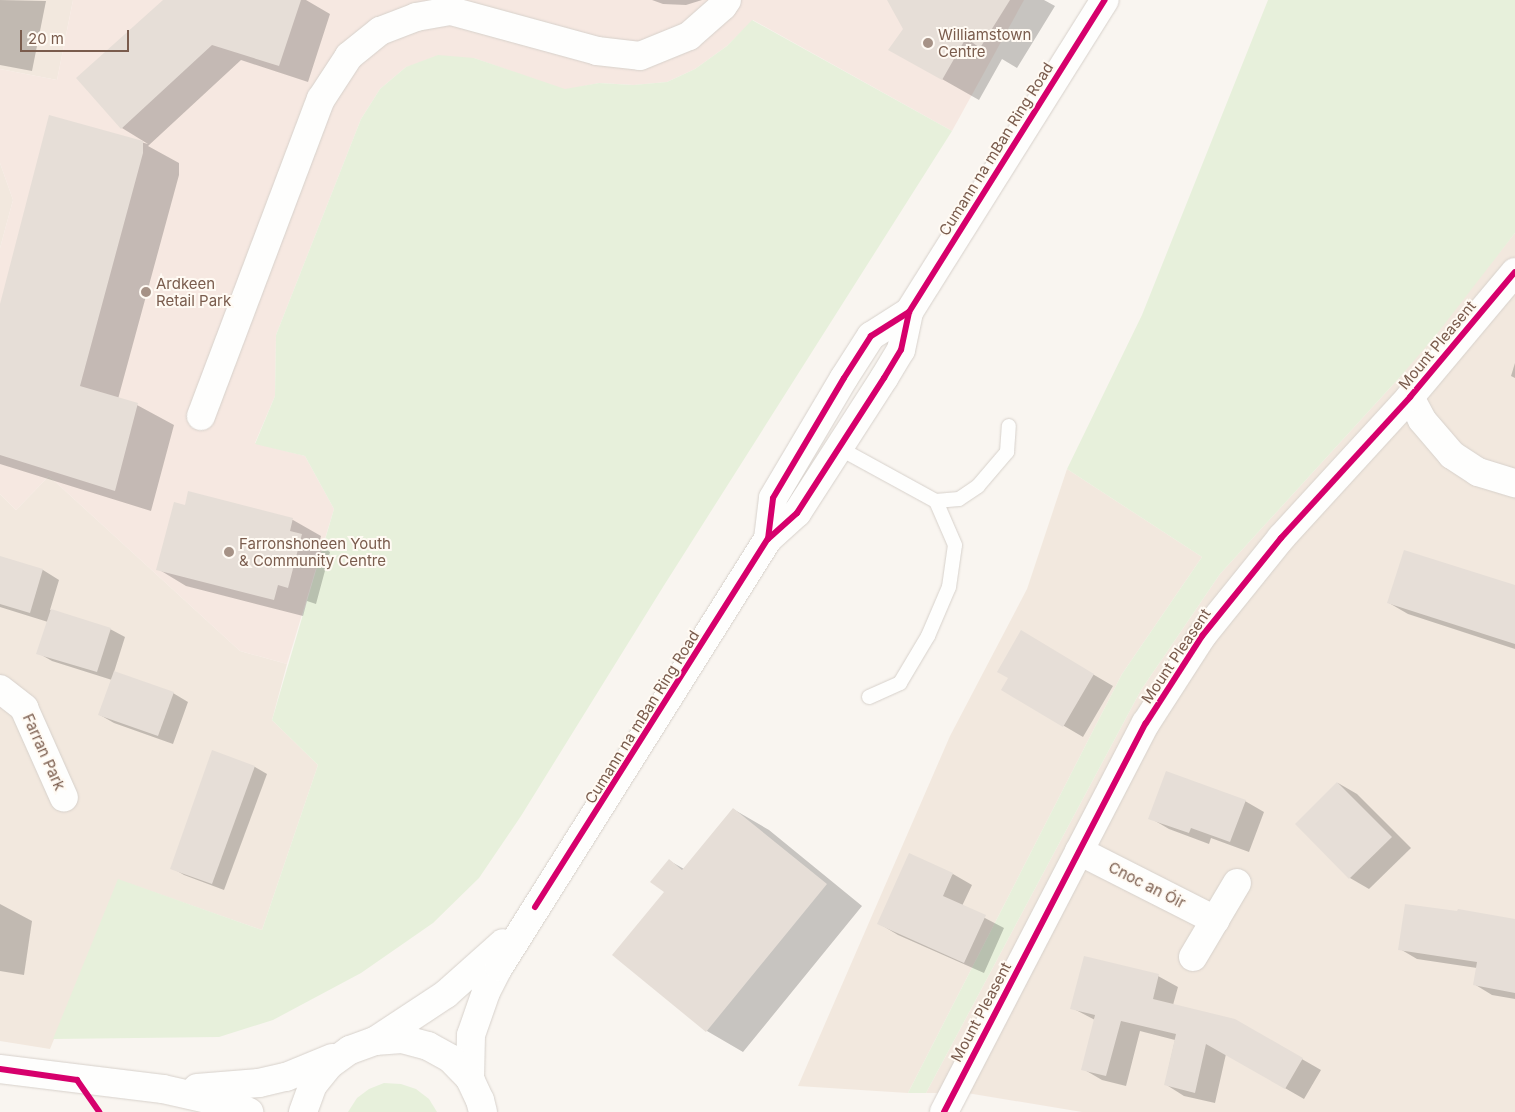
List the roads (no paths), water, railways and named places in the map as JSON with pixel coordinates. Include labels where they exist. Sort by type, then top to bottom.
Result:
[{"type":"street","points":[[201,416],[321,99],[350,56],[375,35],[416,17],[451,11],[596,51],[640,56],[689,36],[727,0]]},
{"type":"street","name":"Cumann na mBan Ring Road","points":[[482,1101],[469,1052],[475,1018],[499,967],[768,539],[798,513],[901,350],[909,312],[1105,0]]},
{"type":"street","name":"Mount Pleasent","points":[[944,1112],[1146,724],[1202,636],[1281,538],[1410,397],[1515,272]]},
{"type":"street","name":"Cumann na mBan Ring Road","points":[[768,539],[773,498],[844,378],[871,336],[909,312]]},
{"type":"street","points":[[1410,397],[1422,420],[1452,455],[1478,472],[1515,483]]},
{"type":"street","name":"Farran Park","points":[[0,689],[24,708],[64,798]]},
{"type":"street","name":"Cnoc an Óir","points":[[1079,851],[1215,920]]},
{"type":"street","points":[[1193,957],[1237,883]]},
{"type":"street","name":"Cumann na mBan Ring Road","points":[[376,1041],[468,977],[490,958],[535,907]]},
{"type":"street","points":[[0,1069],[163,1088],[195,1088],[259,1083],[286,1077],[376,1041],[402,1039],[428,1046],[451,1059],[482,1101]]},
{"type":"street","points":[[303,1112],[312,1085],[329,1064],[350,1050]]},
{"type":"street","points":[[163,1088],[234,1105],[249,1112]]},
{"type":"lane","points":[[839,448],[936,501],[959,498],[978,486],[1007,452],[1009,426]]},
{"type":"lane","points":[[869,697],[900,683],[928,636],[949,587],[955,545],[936,501]]},
{"type":"place","name":"Williamstown Centre","points":[[928,43]]},
{"type":"place","name":"Ardkeen Retail Park","points":[[146,292]]},
{"type":"place","name":"Farronshoneen Youth & Community Centre","points":[[229,552]]}]
